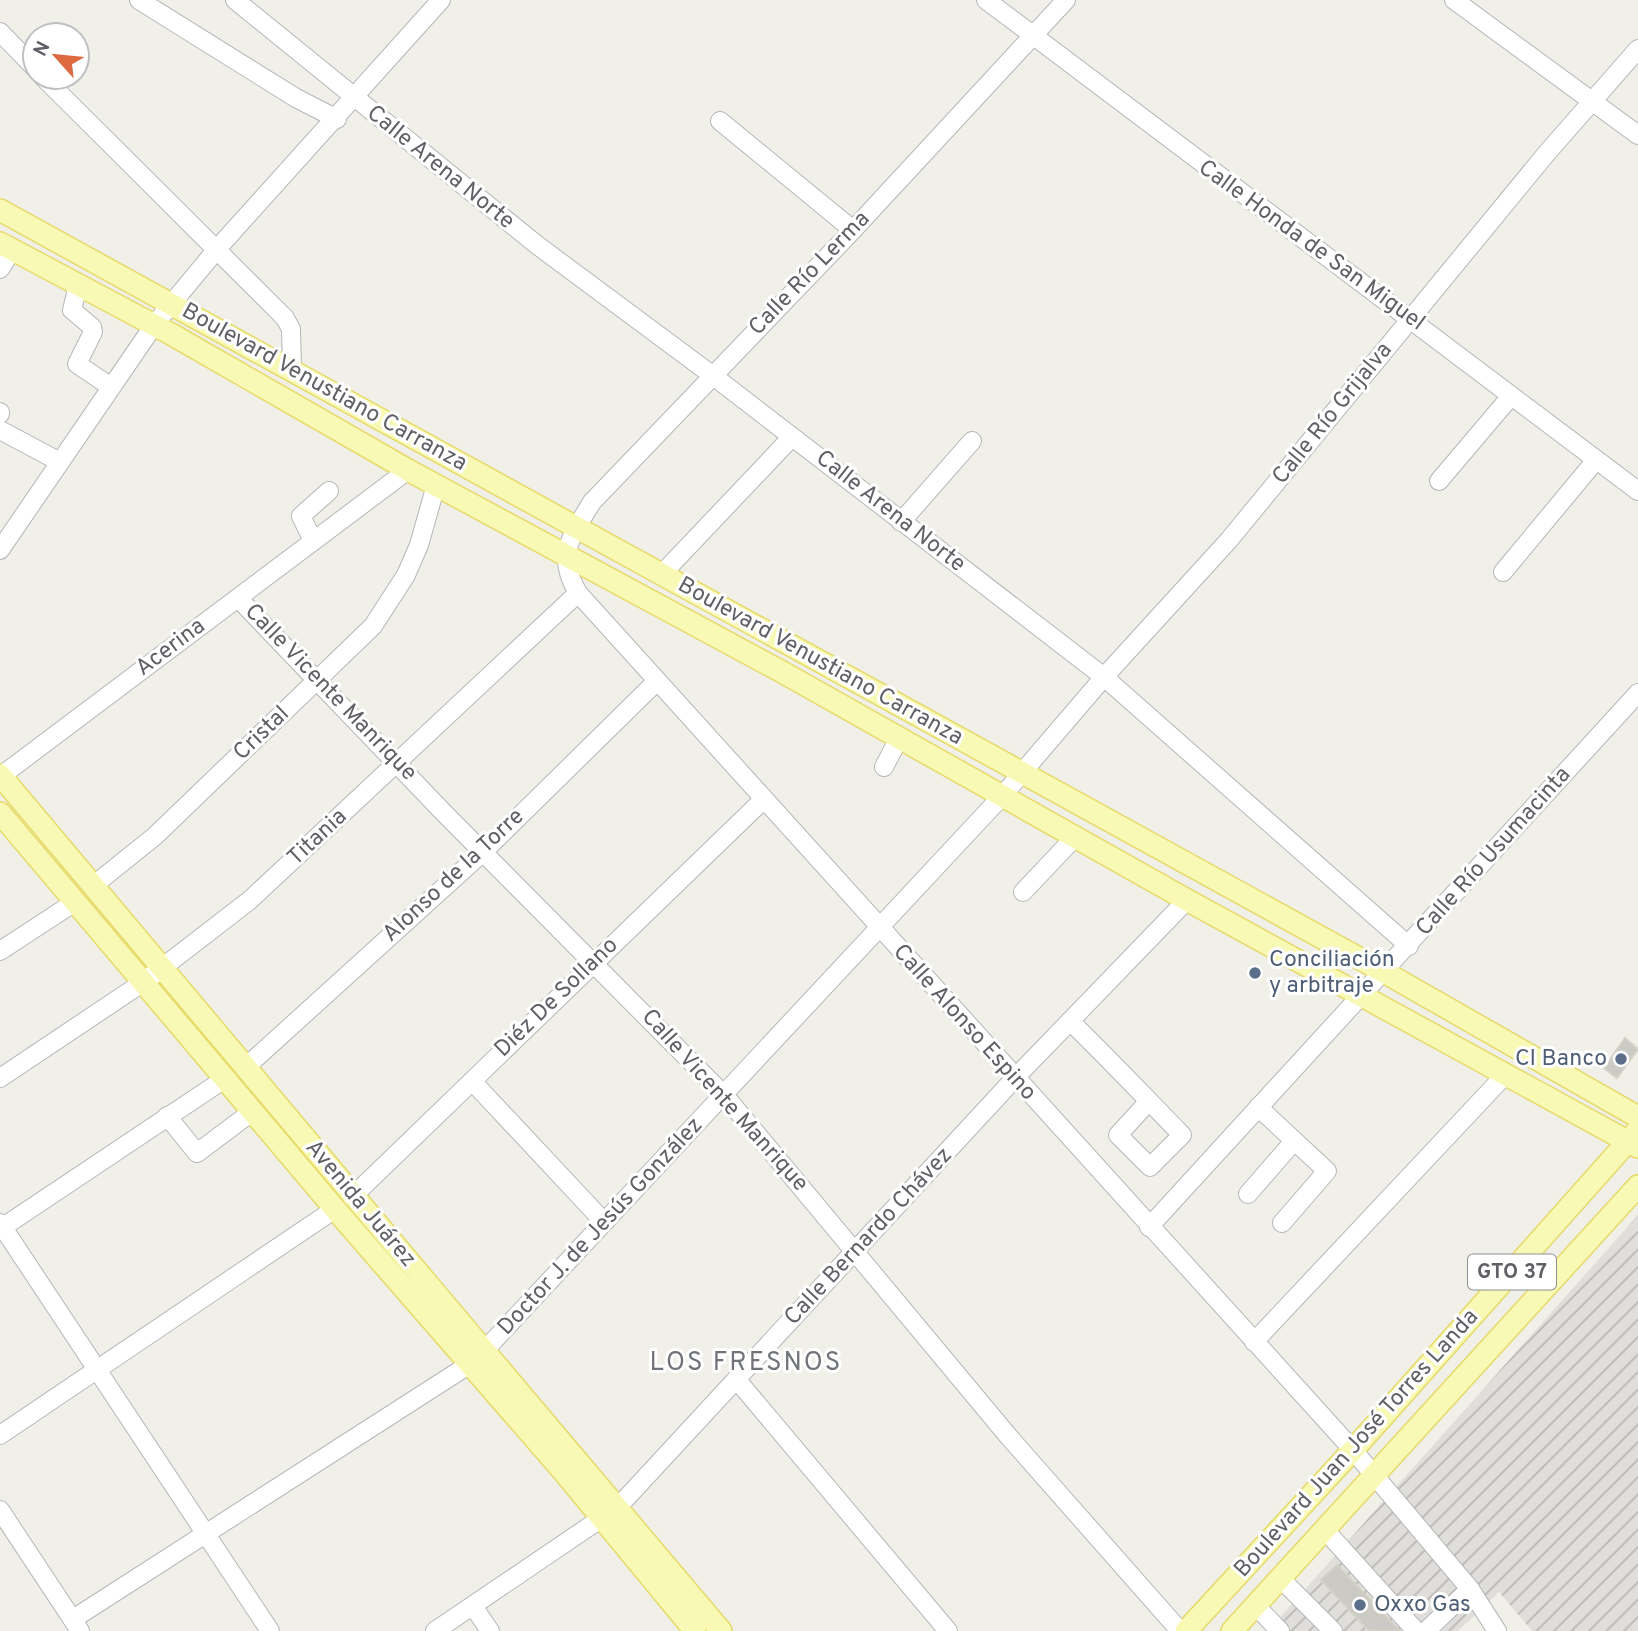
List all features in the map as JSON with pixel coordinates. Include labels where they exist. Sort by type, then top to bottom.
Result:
[{"type":"main road","name":"Boulevard Venustiano Carranza","points":[[0,211],[292,369],[1021,774],[1384,972],[1638,1117]]},
{"type":"main road","name":"Boulevard Venustiano Carranza","points":[[6,247],[154,325],[408,470],[1003,795],[1505,1075],[1635,1139]]},
{"type":"main road","name":"Avenida Juárez","points":[[1,776],[247,1066],[343,1203]]},
{"type":"main road","name":"Avenida Juárez","points":[[0,813],[253,1111],[343,1203],[610,1513],[721,1631]]},
{"type":"main road","name":"Boulevard Juan José Torres Landa","points":[[1186,1631],[1635,1139]]},
{"type":"main road","name":"Boulevard Juan José Torres Landa","points":[[1232,1631],[1638,1186]]},
{"type":"main road","name":"Avenida Juárez","points":[[610,1513],[695,1631]]},
{"type":"street","name":"Calle Arena Norte","points":[[139,0],[290,94],[337,120]]},
{"type":"street","name":"Calle Arena Norte","points":[[236,0],[354,99],[537,245],[712,375],[1104,677],[1409,946]]},
{"type":"street","points":[[0,550],[171,303],[217,249],[337,120],[441,0]]},
{"type":"street","name":"Calle Honda de San Miguel","points":[[986,0],[1228,185],[1638,491]]},
{"type":"street","name":"Calle Río Lerma","points":[[564,555],[592,502],[853,230],[1066,0]]},
{"type":"street","points":[[1454,0],[1638,135]]},
{"type":"street","points":[[0,32],[21,54]]},
{"type":"street","name":"Calle Río Grijalva","points":[[1003,795],[1104,677],[1229,540],[1591,101],[1638,49]]},
{"type":"street","points":[[57,91],[285,318],[291,329],[292,369]]},
{"type":"street","points":[[720,121],[853,230]]},
{"type":"street","points":[[0,269],[6,247]]},
{"type":"street","points":[[78,285],[72,310],[92,327],[93,332],[77,364],[111,387]]},
{"type":"street","points":[[1439,481],[1511,396]]},
{"type":"street","points":[[0,430],[60,462]]},
{"type":"street","points":[[662,574],[792,437]]},
{"type":"street","points":[[901,522],[972,441]]},
{"type":"street","points":[[1503,572],[1596,460]]},
{"type":"street","name":"Acerina","points":[[1,776],[408,470]]},
{"type":"street","name":"Cristal","points":[[94,885],[155,836],[320,680],[373,626],[401,583],[419,545],[436,485]]},
{"type":"street","points":[[313,541],[302,516],[329,491]]},
{"type":"street","points":[[564,555],[566,569],[578,593]]},
{"type":"street","name":"Calle Alonso Espino","points":[[578,593],[1014,1079],[1353,1450],[1470,1589],[1492,1629]]},
{"type":"street","name":"Titania","points":[[0,1078],[145,981],[250,900],[578,593]]},
{"type":"street","name":"Calle Vicente Manrique","points":[[238,598],[483,852],[725,1096],[857,1250],[1010,1437],[1180,1631]]},
{"type":"street","name":"Alonso de la Torre","points":[[247,1066],[483,852],[657,681]]},
{"type":"street","name":"Calle Río Usumacinta","points":[[1149,1227],[1638,693]]},
{"type":"street","points":[[884,767],[899,738]]},
{"type":"street","name":"Doctor J. de Jesús González","points":[[76,1625],[206,1533],[477,1358],[725,1096],[1003,795]]},
{"type":"street","name":"Diéz De Sollano","points":[[0,1435],[343,1203],[762,800]]},
{"type":"street","points":[[1023,892],[1075,837]]},
{"type":"street","name":"Calle Bernardo Chávez","points":[[435,1631],[610,1513],[737,1380],[1014,1079],[1187,900]]},
{"type":"street","points":[[0,951],[75,902]]},
{"type":"street","points":[[1070,1021],[1149,1101]]},
{"type":"street","points":[[1254,1342],[1505,1075]]},
{"type":"street","points":[[226,1078],[1,1225],[99,1369],[270,1631]]},
{"type":"street","points":[[472,1080],[604,1222]]},
{"type":"street","points":[[1258,1107],[1327,1171],[1282,1223]]},
{"type":"street","points":[[167,1116],[197,1153],[253,1111]]},
{"type":"street","points":[[1248,1194],[1294,1141]]},
{"type":"street","points":[[737,1380],[947,1631]]},
{"type":"street","points":[[0,1510],[76,1625]]},
{"type":"street","points":[[1325,1530],[1416,1631]]},
{"type":"street","points":[[1280,1578],[1333,1631]]},
{"type":"street","points":[[1426,1631],[1470,1589]]},
{"type":"street","points":[[1255,1605],[1280,1631]]},
{"type":"street","points":[[473,1606],[490,1631]]},
{"type":"shaded area","points":[[1638,1215],[1638,1631],[1532,1631],[1499,1592],[1458,1631],[1268,1631]]},
{"type":"building","name":"CI Banco","points":[[1625,1038],[1638,1049],[1617,1078],[1604,1068]]},
{"type":"building","name":"Oxxo Gas","points":[[1337,1565],[1400,1631],[1369,1631],[1321,1580]]},
{"type":"place","name":"Conciliación y arbitraje","points":[[1255,973]]},
{"type":"place","name":"CI Banco","points":[[1621,1059]]},
{"type":"place","name":"Oxxo Gas","points":[[1360,1605]]},
{"type":"district","name":"LOS FRESNOS","points":[[746,1363]]}]
